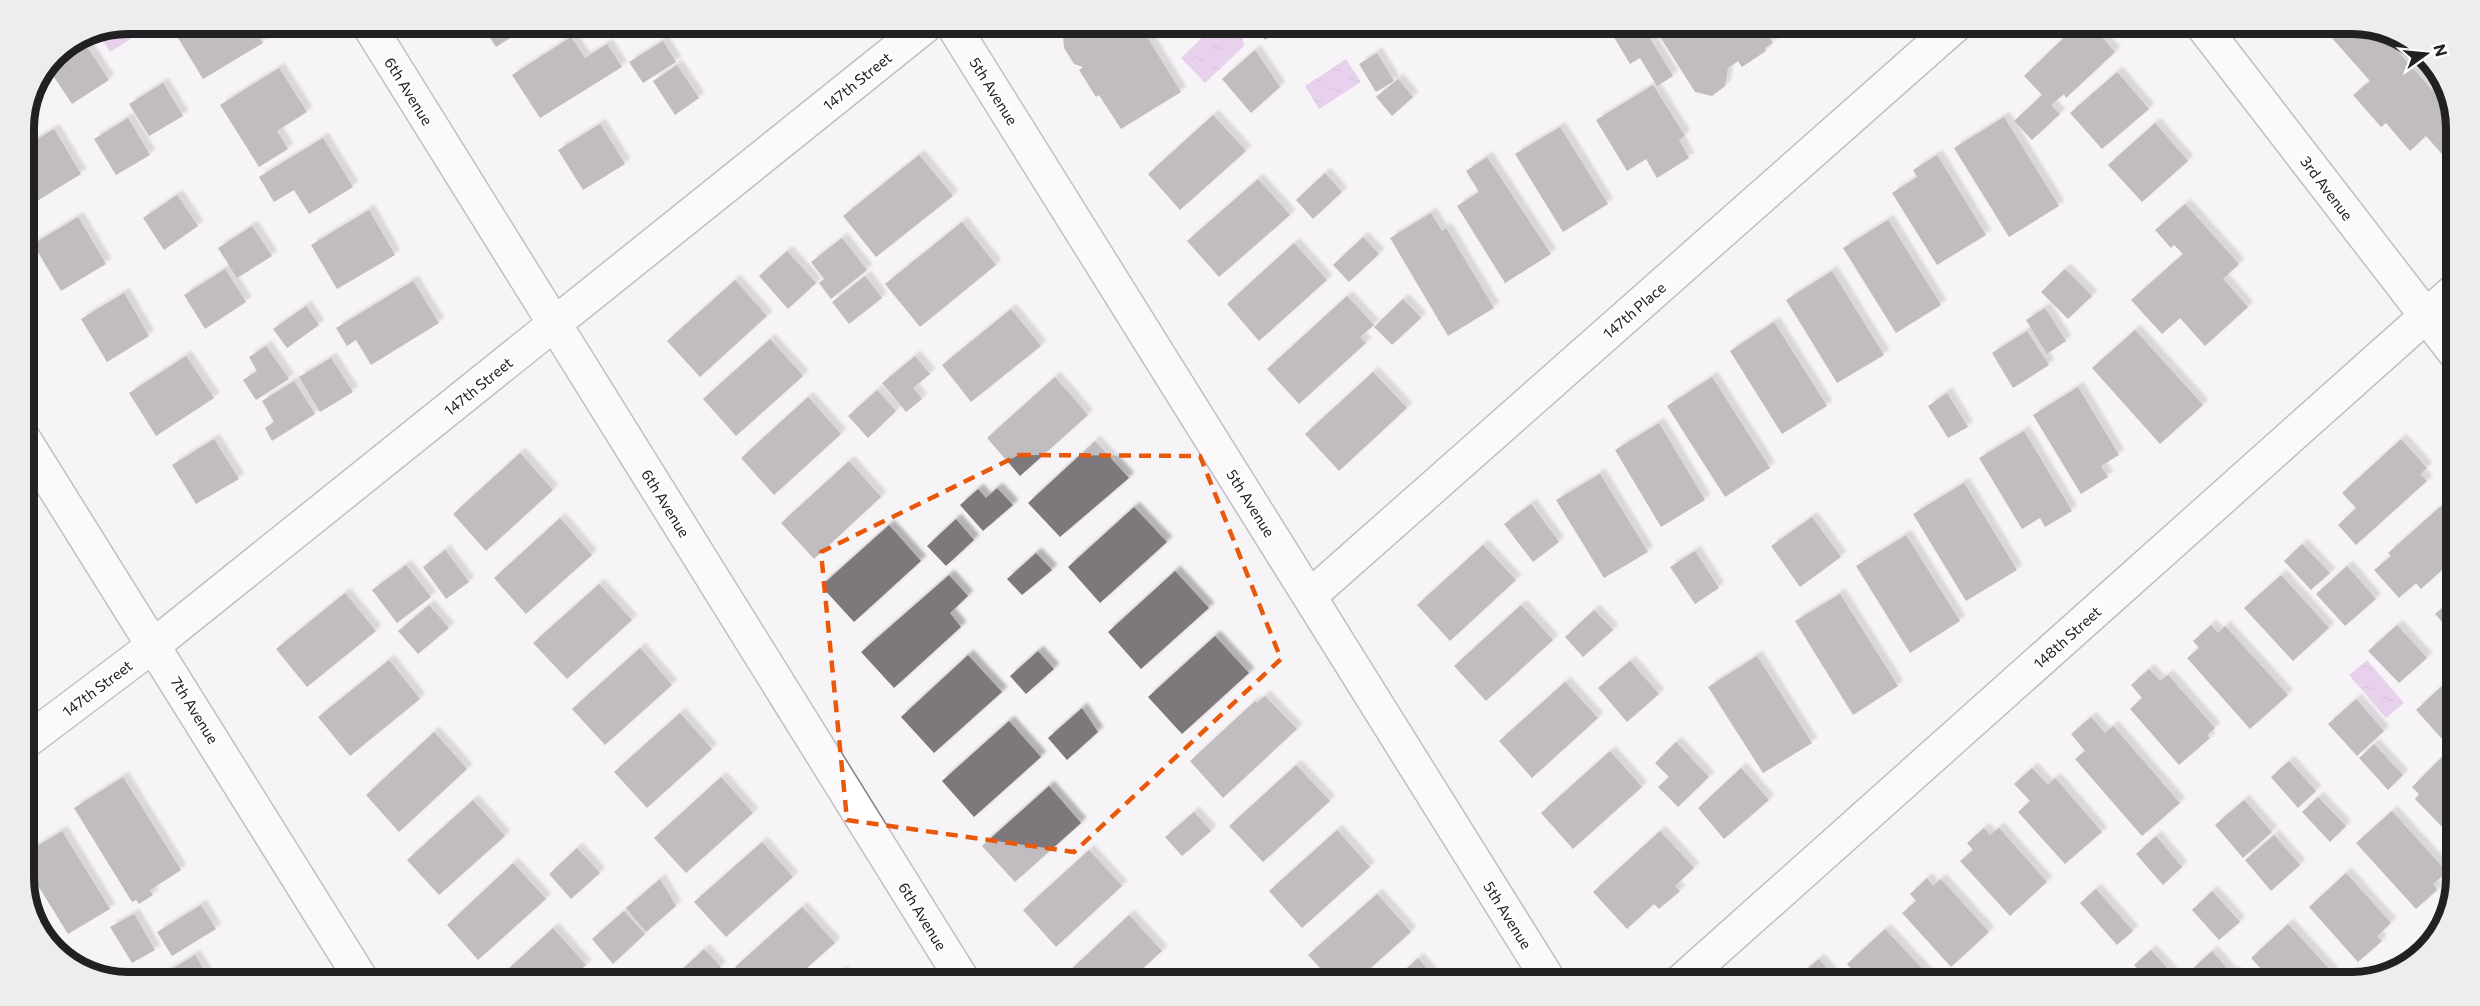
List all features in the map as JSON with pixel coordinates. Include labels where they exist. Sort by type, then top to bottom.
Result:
[{"type":"street","name":"6th Avenue","points":[[375,35],[958,972]]},
{"type":"street","name":"147th Street","points":[[35,735],[154,645],[914,35]]},
{"type":"street","name":"5th Avenue","points":[[959,35],[1544,972]]},
{"type":"street","name":"147th Place","points":[[1310,596],[1946,35]]},
{"type":"street","name":"3rd Avenue","points":[[2209,35],[2445,341]]},
{"type":"street","name":"148th Street","points":[[1691,972],[2445,299]]},
{"type":"street","name":"7th Avenue","points":[[35,456],[357,972]]},
{"type":"highlighted area","points":[[1019,455],[1200,456],[1281,659],[1074,852],[847,820],[821,552]]},
{"type":"water","points":[[128,35],[131,39],[110,52],[102,39]]},
{"type":"water","points":[[1205,35],[1242,35],[1244,46],[1205,83],[1181,58]]},
{"type":"water","points":[[1346,59],[1361,82],[1319,109],[1305,86]]},
{"type":"water","points":[[2367,660],[2404,703],[2386,718],[2349,675]]},
{"type":"building","points":[[176,35],[258,35],[263,43],[203,79]]},
{"type":"building","points":[[488,35],[515,35],[496,47]]},
{"type":"building","points":[[1063,35],[1146,35],[1181,92],[1121,129],[1099,95],[1096,97],[1079,70],[1083,67],[1074,64],[1064,48]]},
{"type":"building","points":[[1262,35],[1273,35],[1265,40]]},
{"type":"building","points":[[1613,35],[1648,35],[1673,76],[1657,86],[1640,58],[1630,64]]},
{"type":"building","points":[[1659,35],[1768,35],[1773,43],[1765,48],[1766,51],[1742,67],[1738,61],[1728,68],[1725,86],[1712,96],[1695,92]]},
{"type":"building","points":[[2067,35],[2100,35],[2115,52],[2066,98],[2064,94],[2051,105],[2060,114],[2032,140],[2014,121],[2042,95],[2024,76]]},
{"type":"building","points":[[2333,35],[2370,36],[2391,43],[2396,49],[2396,84],[2427,84],[2441,100],[2439,102],[2443,107],[2445,122],[2445,158],[2426,136],[2410,151],[2386,123],[2381,127],[2353,95],[2370,81],[2331,37]]},
{"type":"building","points":[[571,37],[585,58],[607,44],[622,67],[540,118],[512,75]]},
{"type":"building","points":[[663,41],[676,62],[643,83],[629,62]]},
{"type":"building","points":[[87,47],[109,80],[72,104],[52,74],[60,65]]},
{"type":"building","points":[[1255,50],[1280,87],[1251,113],[1222,79]]},
{"type":"building","points":[[1377,53],[1394,81],[1376,92],[1359,64]]},
{"type":"building","points":[[677,65],[699,98],[675,115],[653,81]]},
{"type":"building","points":[[279,68],[307,112],[277,131],[288,149],[259,167],[220,105]]},
{"type":"building","points":[[2117,72],[2149,109],[2102,149],[2070,113]]},
{"type":"building","points":[[1398,79],[1413,97],[1392,116],[1376,97]]},
{"type":"building","points":[[163,83],[183,116],[149,136],[129,104]]},
{"type":"building","points":[[1653,85],[1685,136],[1679,140],[1689,158],[1657,178],[1646,159],[1627,171],[1596,120]]},
{"type":"building","points":[[1213,115],[1246,151],[1180,210],[1148,174]]},
{"type":"building","points":[[2004,117],[2059,206],[2009,237],[1954,148]]},
{"type":"building","points":[[128,118],[150,155],[116,175],[94,139]]},
{"type":"building","points":[[2155,123],[2188,161],[2142,202],[2108,165]]},
{"type":"building","points":[[600,124],[625,164],[583,190],[558,150]]},
{"type":"building","points":[[1560,127],[1608,204],[1563,232],[1515,154]]},
{"type":"building","points":[[54,129],[81,174],[35,202],[35,140]]},
{"type":"building","points":[[323,138],[353,187],[309,214],[294,190],[274,202],[259,177]]},
{"type":"building","points":[[919,155],[953,196],[876,257],[843,216]]},
{"type":"building","points":[[1937,155],[1986,235],[1937,265],[1892,193],[1917,177],[1913,170]]},
{"type":"building","points":[[1487,157],[1551,254],[1505,283],[1457,206],[1479,192],[1466,171]]},
{"type":"building","points":[[1325,173],[1342,192],[1313,219],[1296,200]]},
{"type":"building","points":[[1258,179],[1290,215],[1219,277],[1187,241]]},
{"type":"building","points":[[177,195],[198,226],[164,250],[143,218]]},
{"type":"building","points":[[2185,204],[2239,264],[2223,279],[2248,307],[2205,346],[2180,318],[2162,334],[2131,300],[2183,254],[2174,245],[2171,248],[2155,230]]},
{"type":"building","points":[[369,210],[395,255],[337,289],[311,245]]},
{"type":"building","points":[[1431,213],[1442,231],[1446,228],[1494,308],[1448,336],[1390,238]]},
{"type":"building","points":[[78,217],[106,264],[61,291],[35,247],[35,243]]},
{"type":"building","points":[[1888,220],[1941,305],[1896,333],[1843,248]]},
{"type":"building","points":[[962,222],[996,265],[920,327],[885,284]]},
{"type":"building","points":[[252,226],[272,256],[237,278],[218,248]]},
{"type":"building","points":[[1363,237],[1379,254],[1349,282],[1333,265]]},
{"type":"building","points":[[842,238],[867,270],[831,299],[819,283],[824,279],[811,262]]},
{"type":"building","points":[[1294,243],[1327,280],[1259,341],[1227,304]]},
{"type":"building","points":[[787,251],[816,283],[788,309],[759,276]]},
{"type":"building","points":[[225,269],[246,302],[205,329],[184,295]]},
{"type":"building","points":[[2065,269],[2092,296],[2068,319],[2041,292]]},
{"type":"building","points":[[1832,271],[1884,355],[1837,383],[1786,300]]},
{"type":"building","points":[[865,276],[882,298],[849,324],[832,302]]},
{"type":"building","points":[[735,280],[767,316],[700,377],[667,341]]},
{"type":"building","points":[[413,281],[439,323],[371,365],[356,340],[347,346],[336,328]]},
{"type":"building","points":[[124,293],[149,336],[107,362],[81,319]]},
{"type":"building","points":[[1347,296],[1374,325],[1360,337],[1366,343],[1299,404],[1267,369]]},
{"type":"building","points":[[1403,299],[1421,318],[1392,345],[1374,327]]},
{"type":"building","points":[[306,306],[319,325],[287,348],[273,329]]},
{"type":"building","points":[[2045,308],[2066,341],[2047,354],[2026,320]]},
{"type":"building","points":[[1011,309],[1041,346],[971,402],[942,365]]},
{"type":"building","points":[[1774,322],[1827,406],[1782,434],[1730,351]]},
{"type":"building","points":[[2135,330],[2203,405],[2160,444],[2092,368]]},
{"type":"building","points":[[2027,331],[2049,365],[2013,388],[1992,353]]},
{"type":"building","points":[[770,339],[803,376],[736,436],[703,399]]},
{"type":"building","points":[[266,346],[289,379],[256,400],[243,380],[257,371],[249,357]]},
{"type":"building","points":[[186,356],[214,398],[156,436],[129,393]]},
{"type":"building","points":[[915,356],[930,374],[913,388],[922,399],[906,412],[882,383]]},
{"type":"building","points":[[331,358],[353,392],[320,412],[299,377]]},
{"type":"building","points":[[1373,372],[1407,408],[1339,471],[1305,434]]},
{"type":"building","points":[[1055,377],[1088,415],[1020,476],[987,438]]},
{"type":"building","points":[[1712,377],[1770,468],[1725,497],[1667,406]]},
{"type":"building","points":[[294,381],[315,414],[272,441],[265,428],[274,422],[262,401]]},
{"type":"building","points":[[2078,387],[2119,455],[2101,466],[2108,477],[2081,494],[2033,415]]},
{"type":"building","points":[[877,390],[896,411],[868,438],[848,416]]},
{"type":"building","points":[[1947,393],[1968,427],[1948,438],[1928,406]]},
{"type":"building","points":[[808,397],[841,434],[774,495],[741,458]]},
{"type":"building","points":[[1659,423],[1705,500],[1661,527],[1615,450]]},
{"type":"building","points":[[2024,431],[2072,511],[2045,527],[2040,518],[2022,529],[1979,458]]},
{"type":"building","points":[[214,439],[239,479],[196,504],[172,465]]},
{"type":"building","points":[[2401,439],[2427,468],[2420,474],[2427,481],[2356,545],[2338,525],[2356,508],[2342,493]]},
{"type":"building","points":[[1095,441],[1129,478],[1060,537],[1028,503]]},
{"type":"building","points":[[520,453],[553,490],[486,551],[453,514]]},
{"type":"building","points":[[849,461],[881,497],[814,559],[781,523]]},
{"type":"building","points":[[1600,474],[1648,552],[1604,578],[1556,500]]},
{"type":"building","points":[[1964,483],[2017,570],[1966,601],[1913,514]]},
{"type":"building","points":[[997,488],[1013,505],[983,531],[960,505],[978,489],[986,498]]},
{"type":"building","points":[[1531,504],[1559,542],[1533,562],[1504,524]]},
{"type":"building","points":[[2441,506],[2446,511],[2446,567],[2421,589],[2416,583],[2399,598],[2374,570],[2391,556],[2388,553]]},
{"type":"building","points":[[1134,507],[1167,542],[1100,603],[1068,567]]},
{"type":"building","points":[[1812,517],[1841,557],[1800,587],[1771,546]]},
{"type":"building","points":[[560,518],[592,555],[526,614],[494,578]]},
{"type":"building","points":[[956,519],[974,540],[946,566],[927,546]]},
{"type":"building","points":[[889,525],[921,561],[854,622],[821,586]]},
{"type":"building","points":[[1906,535],[1960,621],[1910,653],[1856,566]]},
{"type":"building","points":[[2302,544],[2330,573],[2311,590],[2284,561]]},
{"type":"building","points":[[1483,545],[1516,580],[1450,641],[1417,605]]},
{"type":"building","points":[[445,550],[469,582],[446,599],[423,567]]},
{"type":"building","points":[[1695,551],[1719,588],[1695,604],[1670,567]]},
{"type":"building","points":[[1036,553],[1052,570],[1022,595],[1007,579]]},
{"type":"building","points":[[406,565],[431,597],[397,623],[372,590]]},
{"type":"building","points":[[2347,566],[2376,599],[2345,626],[2316,594]]},
{"type":"building","points":[[1175,571],[1209,608],[1141,669],[1108,632]]},
{"type":"building","points":[[949,575],[968,596],[950,613],[961,627],[894,688],[861,652]]},
{"type":"building","points":[[2281,575],[2329,628],[2293,661],[2244,608]]},
{"type":"building","points":[[599,584],[632,620],[567,679],[533,643]]},
{"type":"building","points":[[345,593],[376,631],[307,687],[276,649]]},
{"type":"building","points":[[1840,594],[1898,686],[1853,715],[1795,621]]},
{"type":"building","points":[[429,605],[449,628],[418,654],[398,631]]},
{"type":"building","points":[[1521,605],[1553,640],[1486,701],[1454,666]]},
{"type":"building","points":[[2446,605],[2446,626],[2435,614]]},
{"type":"building","points":[[1594,610],[1613,630],[1583,657],[1565,637]]},
{"type":"building","points":[[2211,625],[2218,633],[2225,626],[2288,695],[2250,729],[2187,658],[2199,648],[2193,641]]},
{"type":"building","points":[[2397,625],[2427,658],[2399,683],[2368,651]]},
{"type":"building","points":[[1215,636],[1249,673],[1182,734],[1148,697]]},
{"type":"building","points":[[640,648],[672,685],[605,745],[572,709]]},
{"type":"building","points":[[1038,651],[1054,669],[1026,694],[1010,676]]},
{"type":"building","points":[[968,655],[1002,692],[934,753],[901,717]]},
{"type":"building","points":[[1757,656],[1812,743],[1763,773],[1708,687]]},
{"type":"building","points":[[389,660],[420,699],[350,756],[318,717]]},
{"type":"building","points":[[1630,661],[1659,694],[1627,722],[1598,688]]},
{"type":"building","points":[[2149,669],[2160,681],[2168,675],[2215,728],[2207,735],[2210,738],[2179,765],[2130,709],[2142,698],[2131,685]]},
{"type":"building","points":[[1565,682],[1598,718],[1532,778],[1499,741]]},
{"type":"building","points":[[2444,684],[2446,738],[2443,740],[2416,710]]},
{"type":"building","points":[[1265,696],[1297,729],[1223,798],[1190,761],[1255,701],[1257,703]]},
{"type":"building","points":[[2356,699],[2384,731],[2357,756],[2328,724]]},
{"type":"building","points":[[1082,708],[1098,732],[1067,760],[1048,738]]},
{"type":"building","points":[[680,713],[712,749],[647,808],[614,772]]},
{"type":"building","points":[[2091,717],[2105,733],[2113,726],[2180,803],[2142,836],[2075,759],[2085,751],[2071,734]]},
{"type":"building","points":[[1009,721],[1041,757],[974,817],[942,781]]},
{"type":"building","points":[[434,732],[467,769],[399,832],[366,795]]},
{"type":"building","points":[[1676,742],[1709,777],[1678,807],[1658,787],[1669,777],[1655,763]]},
{"type":"building","points":[[2374,744],[2403,775],[2388,790],[2359,758]]},
{"type":"building","points":[[1610,751],[1642,787],[1573,849],[1541,813]]},
{"type":"building","points":[[2442,757],[2446,761],[2446,831],[2415,799],[2419,794],[2412,787]]},
{"type":"building","points":[[2289,761],[2316,791],[2298,808],[2271,777]]},
{"type":"building","points":[[1296,765],[1330,801],[1263,862],[1229,826]]},
{"type":"building","points":[[1741,768],[1769,800],[1724,839],[1698,808]]},
{"type":"building","points":[[2032,768],[2048,785],[2055,778],[2102,832],[2065,864],[2018,812],[2030,801],[2014,784]]},
{"type":"building","points":[[123,777],[181,870],[150,890],[153,895],[139,904],[136,900],[132,902],[74,808]]},
{"type":"building","points":[[721,777],[753,813],[686,873],[654,838]]},
{"type":"building","points":[[1049,786],[1081,823],[1015,882],[982,846]]},
{"type":"building","points":[[2318,797],[2346,826],[2330,842],[2302,812]]},
{"type":"building","points":[[473,800],[505,836],[439,895],[407,860]]},
{"type":"building","points":[[2244,800],[2272,832],[2243,858],[2215,825]]},
{"type":"building","points":[[2392,811],[2446,873],[2433,884],[2437,890],[2416,909],[2356,843]]},
{"type":"building","points":[[1194,812],[1211,831],[1182,856],[1165,837]]},
{"type":"building","points":[[1984,828],[1990,835],[1999,828],[2047,882],[2010,916],[1960,861],[1973,850],[1967,843]]},
{"type":"building","points":[[1337,830],[1370,867],[1302,928],[1269,891]]},
{"type":"building","points":[[62,831],[110,909],[68,934],[35,881],[35,847]]},
{"type":"building","points":[[1660,831],[1694,868],[1675,886],[1680,891],[1659,909],[1654,904],[1627,929],[1593,892]]},
{"type":"building","points":[[2274,835],[2300,865],[2271,891],[2245,860]]},
{"type":"building","points":[[2156,836],[2182,867],[2163,885],[2136,854]]},
{"type":"building","points":[[762,842],[793,877],[726,937],[694,902]]},
{"type":"building","points":[[577,848],[600,873],[571,899],[549,874]]},
{"type":"building","points":[[1089,850],[1122,886],[1056,947],[1023,910]]},
{"type":"building","points":[[513,863],[546,899],[478,960],[447,925]]},
{"type":"building","points":[[2346,873],[2391,923],[2377,936],[2382,941],[2358,962],[2309,907]]},
{"type":"building","points":[[1927,878],[1933,886],[1941,879],[1989,932],[1951,967],[1902,913],[1916,901],[1910,894]]},
{"type":"building","points":[[660,879],[676,906],[646,932],[626,908]]},
{"type":"building","points":[[2096,889],[2133,931],[2117,945],[2080,903]]},
{"type":"building","points":[[2212,891],[2240,922],[2219,940],[2192,910]]},
{"type":"building","points":[[1377,894],[1411,932],[1366,972],[1324,972],[1308,955]]},
{"type":"building","points":[[201,905],[216,929],[172,956],[157,932]]},
{"type":"building","points":[[802,907],[835,943],[802,972],[740,972],[735,967]]},
{"type":"building","points":[[624,911],[645,934],[613,964],[592,939]]},
{"type":"building","points":[[134,914],[155,950],[132,963],[110,927]]},
{"type":"building","points":[[1129,915],[1162,951],[1139,972],[1068,972]]},
{"type":"building","points":[[2288,924],[2332,972],[2264,972],[2251,958]]},
{"type":"building","points":[[553,928],[586,965],[578,972],[505,972]]},
{"type":"building","points":[[1885,929],[1925,972],[1855,972],[1847,964]]},
{"type":"building","points":[[704,949],[721,967],[715,972],[679,972]]},
{"type":"building","points":[[2151,950],[2171,972],[2140,972],[2134,965]]},
{"type":"building","points":[[2212,951],[2230,972],[2195,972],[2192,969]]},
{"type":"building","points":[[195,955],[205,972],[167,972]]},
{"type":"building","points":[[1418,958],[1430,972],[1403,972]]},
{"type":"building","points":[[1819,959],[1830,972],[1803,972]]}]
